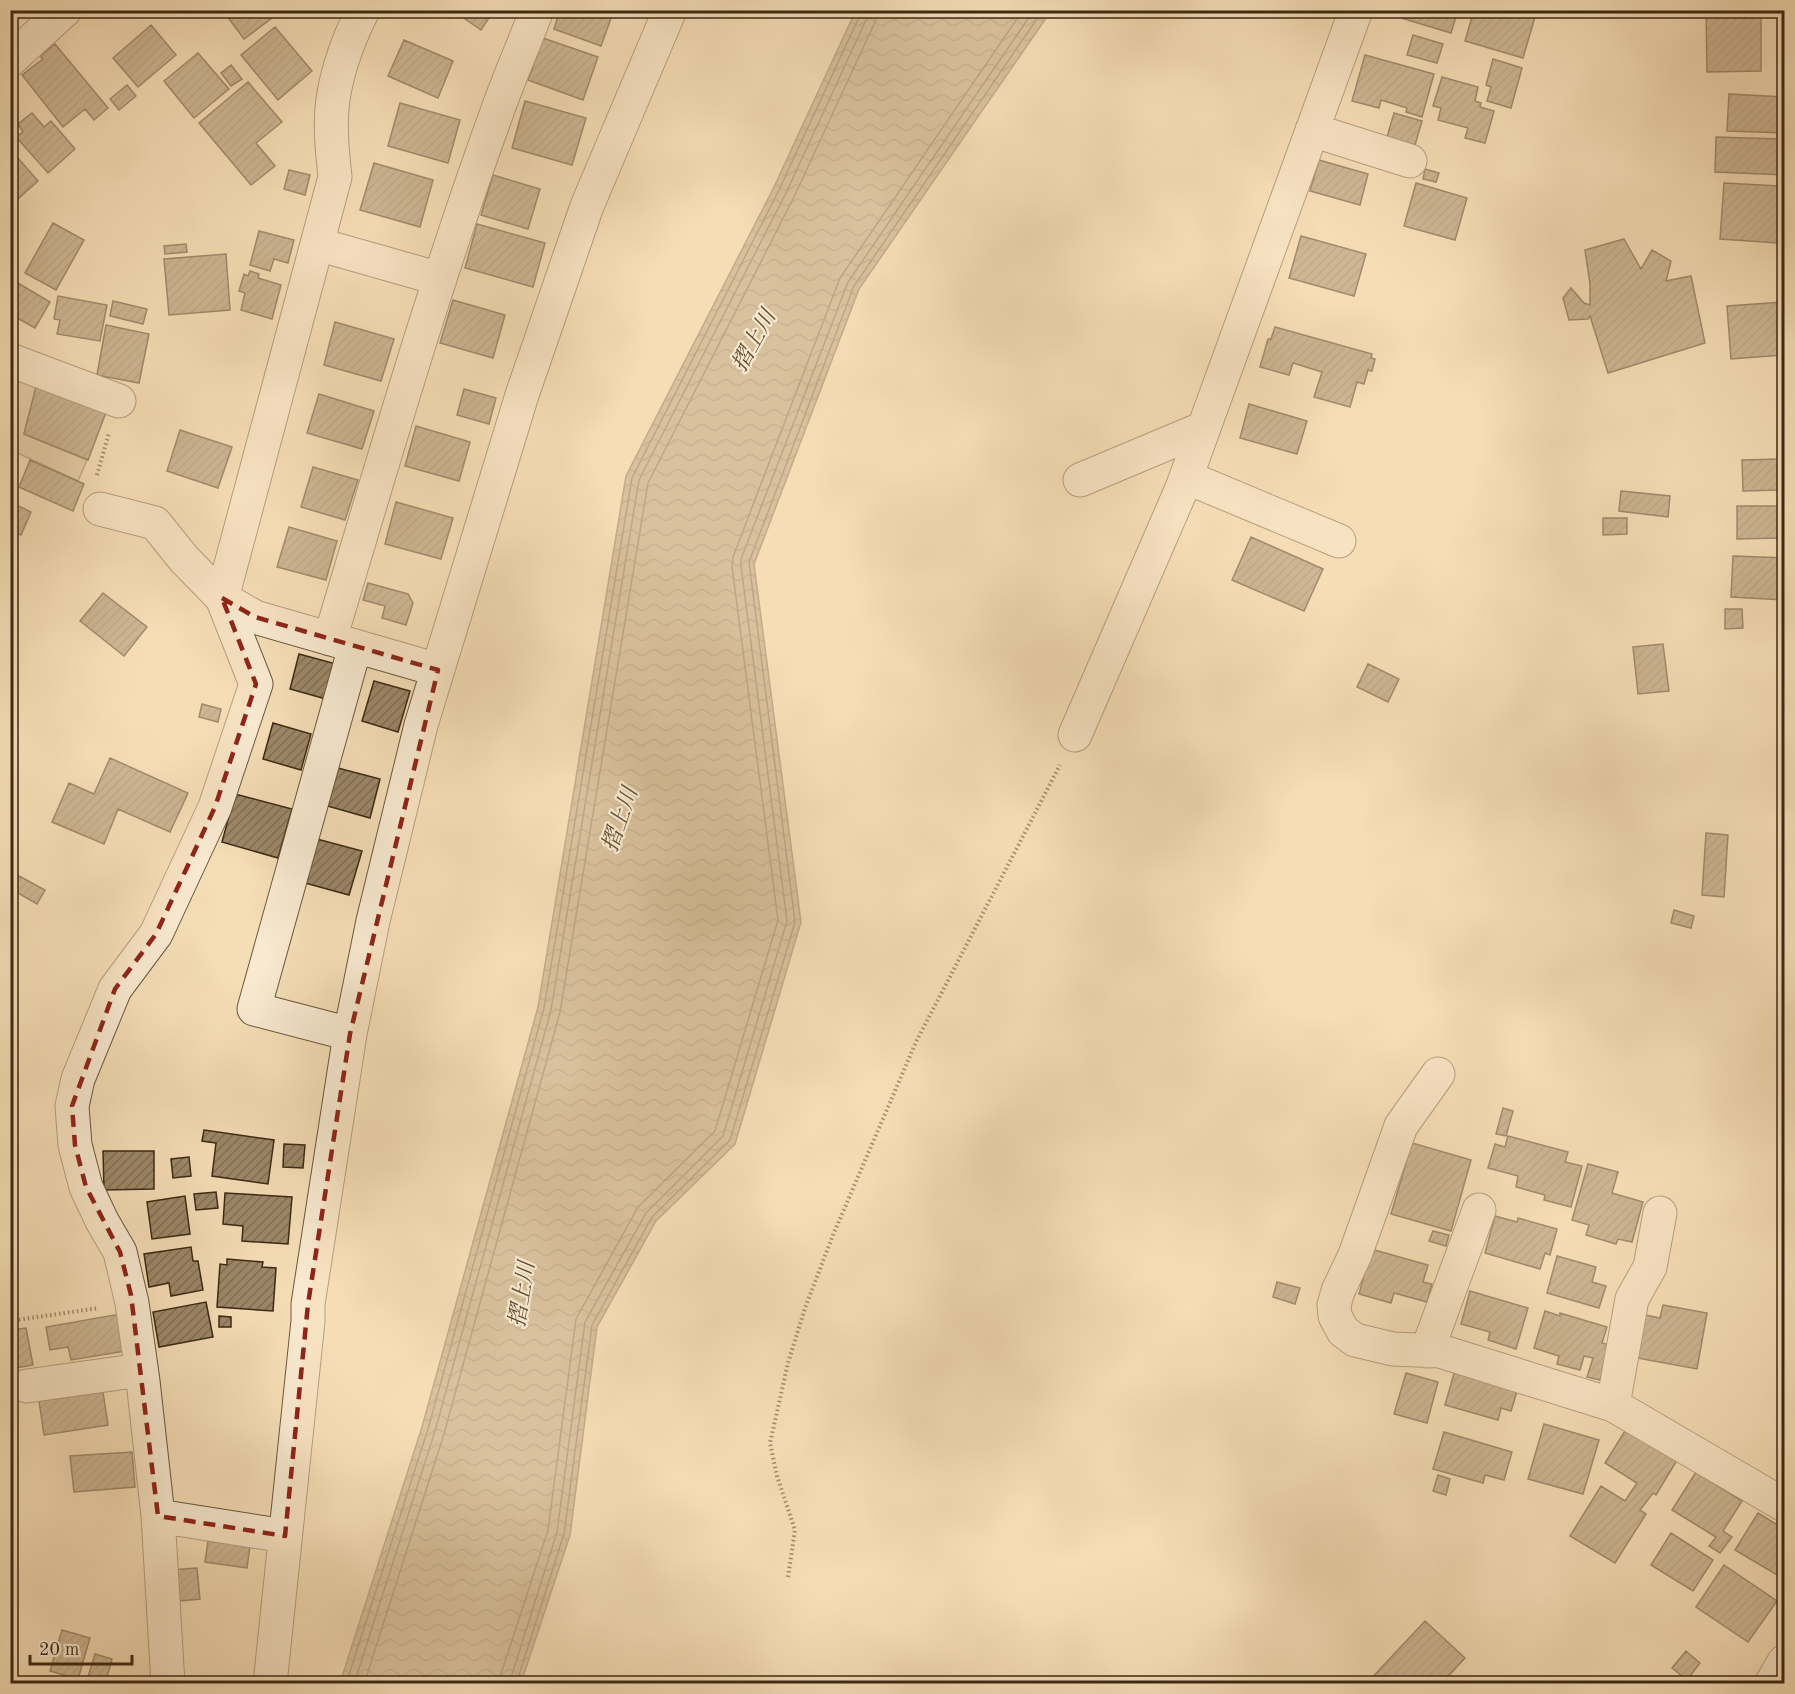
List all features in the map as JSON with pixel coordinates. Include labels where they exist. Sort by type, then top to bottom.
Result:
[{"type":"street","points":[[168,1683],[158,1516],[132,1303],[120,1252],[86,1187],[75,1145],[72,1106],[78,1079],[115,989],[156,934],[215,807],[256,684],[222,598],[335,177],[332,141],[334,94],[352,32],[363,10]]},
{"type":"street","points":[[350,1034],[254,1009],[396,417],[498,109],[537,10]]},
{"type":"street","points":[[270,1683],[308,1304],[350,1034],[373,921],[421,724],[522,395],[587,206],[670,10]]},
{"type":"street","points":[[1075,735],[1186,477],[1356,10]]},
{"type":"street","points":[[10,60],[56,14]]},
{"type":"street","points":[[1312,130],[1410,161]]},
{"type":"street","points":[[317,244],[440,279]]},
{"type":"street","points":[[10,360],[119,401]]},
{"type":"street","points":[[1080,480],[1204,428]]},
{"type":"street","points":[[1186,477],[1339,541]]},
{"type":"street","points":[[100,509],[155,523],[184,559],[222,598],[255,617],[438,670]]},
{"type":"street","points":[[1438,1074],[1401,1126],[1355,1255],[1338,1291],[1334,1305],[1335,1316],[1343,1331],[1355,1340],[1393,1349],[1440,1352],[1613,1405],[1785,1505]]},
{"type":"street","points":[[1427,1351],[1479,1209]]},
{"type":"street","points":[[1613,1405],[1632,1299],[1650,1267],[1660,1213]]},
{"type":"street","points":[[27,1386],[141,1370]]},
{"type":"street","points":[[158,1516],[285,1536]]},
{"type":"street","points":[[1771,1683],[1785,1662]]},
{"type":"path","points":[[100,509],[91,496],[119,401]]},
{"type":"path","points":[[788,1577],[795,1530],[777,1476],[770,1443],[788,1363],[805,1308],[833,1235],[916,1042],[1075,735]]},
{"type":"path","points":[[10,1321],[132,1303]]},
{"type":"highlighted area","points":[[222,598],[255,617],[438,670],[350,1034],[308,1304],[285,1536],[158,1516],[131,1295],[120,1252],[86,1187],[75,1145],[72,1106],[115,989],[156,934],[215,807],[256,684]]},
{"type":"shaded area","points":[[11,368],[38,379],[24,434],[87,460],[78,481],[11,450]]},
{"type":"water","name":"摺上川","points":[[856,10],[1051,11],[859,289],[754,564],[801,922],[735,1144],[656,1221],[597,1327],[570,1535],[521,1683],[340,1683],[422,1427],[538,1007],[626,476],[774,187]]},
{"type":"building","points":[[235,10],[267,10],[272,18],[244,39],[229,19],[237,13]]},
{"type":"building","points":[[301,10],[317,10],[310,18]]},
{"type":"building","points":[[452,10],[494,10],[481,30]]},
{"type":"building","points":[[560,10],[614,10],[601,46],[554,29]]},
{"type":"building","points":[[1392,10],[1458,10],[1451,33],[1391,15]]},
{"type":"building","points":[[1474,10],[1537,10],[1523,58],[1465,41]]},
{"type":"building","points":[[1706,10],[1761,10],[1761,71],[1707,72]]},
{"type":"building","points":[[10,13],[15,14],[10,33]]},
{"type":"building","points":[[1778,20],[1784,20],[1784,60],[1778,60]]},
{"type":"building","points":[[151,25],[176,55],[138,87],[113,58]]},
{"type":"building","points":[[275,27],[312,71],[278,100],[241,55]]},
{"type":"building","points":[[1413,35],[1443,44],[1437,63],[1407,55]]},
{"type":"building","points":[[543,38],[598,57],[583,100],[528,80]]},
{"type":"building","points":[[404,40],[453,61],[438,98],[388,76]]},
{"type":"building","points":[[55,44],[108,108],[94,120],[85,109],[63,127],[22,75],[43,59],[40,56]]},
{"type":"building","points":[[198,53],[229,89],[194,118],[164,81]]},
{"type":"building","points":[[1365,55],[1434,74],[1422,117],[1406,112],[1407,108],[1381,100],[1379,108],[1352,101]]},
{"type":"building","points":[[1493,59],[1522,68],[1511,108],[1487,101],[1491,87],[1486,85]]},
{"type":"building","points":[[231,65],[242,79],[231,86],[221,73]]},
{"type":"building","points":[[1442,77],[1478,87],[1475,101],[1481,103],[1480,107],[1494,111],[1485,143],[1465,138],[1468,128],[1438,120],[1441,108],[1433,106]]},
{"type":"building","points":[[248,82],[282,122],[256,143],[275,166],[251,185],[199,123]]},
{"type":"building","points":[[127,85],[136,96],[119,110],[110,99]]},
{"type":"building","points":[[1729,94],[1784,97],[1784,133],[1727,131]]},
{"type":"building","points":[[525,101],[586,118],[572,165],[512,148]]},
{"type":"building","points":[[400,103],[460,120],[448,163],[388,146]]},
{"type":"building","points":[[32,113],[44,127],[51,121],[75,149],[48,173],[16,137],[23,132],[18,124]]},
{"type":"building","points":[[1394,113],[1422,121],[1415,145],[1387,137]]},
{"type":"building","points":[[1716,137],[1784,139],[1784,175],[1715,172]]},
{"type":"building","points":[[10,149],[38,181],[10,206]]},
{"type":"building","points":[[1319,160],[1368,174],[1360,205],[1310,191]]},
{"type":"building","points":[[374,163],[433,180],[420,227],[360,210]]},
{"type":"building","points":[[1425,169],[1439,173],[1436,182],[1423,179]]},
{"type":"building","points":[[289,170],[310,175],[305,195],[284,189]]},
{"type":"building","points":[[493,175],[540,189],[528,229],[481,215]]},
{"type":"building","points":[[1416,183],[1467,198],[1455,240],[1404,226]]},
{"type":"building","points":[[1724,183],[1781,186],[1778,243],[1720,239]]},
{"type":"building","points":[[53,223],[84,240],[56,290],[25,273]]},
{"type":"building","points":[[477,224],[545,243],[533,287],[465,268]]},
{"type":"building","points":[[259,231],[294,240],[288,263],[274,259],[270,271],[250,265]]},
{"type":"building","points":[[1301,236],[1366,254],[1354,296],[1289,278]]},
{"type":"building","points":[[1624,239],[1641,269],[1652,250],[1671,261],[1666,281],[1691,276],[1705,343],[1608,373],[1590,316],[1588,319],[1569,320],[1563,298],[1571,288],[1584,303],[1590,305],[1590,284],[1585,250]]},
{"type":"building","points":[[186,244],[187,252],[165,254],[164,246]]},
{"type":"building","points":[[226,254],[230,310],[169,315],[164,259]]},
{"type":"building","points":[[250,271],[259,274],[258,278],[281,285],[272,319],[241,310],[245,293],[239,291],[244,274],[248,276]]},
{"type":"building","points":[[11,279],[50,302],[35,328],[10,314]]},
{"type":"building","points":[[58,296],[107,305],[100,341],[57,334],[60,320],[54,319]]},
{"type":"building","points":[[453,300],[505,315],[493,358],[440,343]]},
{"type":"building","points":[[113,301],[147,309],[143,324],[110,316]]},
{"type":"building","points":[[1783,302],[1784,355],[1731,359],[1727,306]]},
{"type":"building","points":[[335,322],[394,339],[381,381],[324,365]]},
{"type":"building","points":[[106,325],[149,334],[139,383],[97,375]]},
{"type":"building","points":[[1275,327],[1372,354],[1371,358],[1375,359],[1372,371],[1368,370],[1364,384],[1357,382],[1350,407],[1314,397],[1322,372],[1293,363],[1289,375],[1260,367],[1268,339],[1271,339]]},
{"type":"building","points":[[38,379],[108,407],[88,460],[24,434]]},
{"type":"building","points":[[464,389],[496,398],[489,424],[457,415]]},
{"type":"building","points":[[319,394],[374,411],[362,449],[307,433]]},
{"type":"building","points":[[1249,404],[1307,421],[1297,454],[1240,438]]},
{"type":"building","points":[[416,426],[470,442],[459,481],[405,466]]},
{"type":"building","points":[[180,430],[232,447],[218,488],[167,471]]},
{"type":"building","points":[[1784,459],[1784,490],[1743,491],[1742,460]]},
{"type":"building","points":[[30,460],[84,484],[73,511],[19,487]]},
{"type":"building","points":[[313,467],[358,480],[345,520],[301,507]]},
{"type":"building","points":[[10,470],[18,473],[10,489]]},
{"type":"building","points":[[1621,491],[1670,496],[1668,517],[1619,511]]},
{"type":"building","points":[[10,502],[31,512],[21,535],[10,530]]},
{"type":"building","points":[[396,502],[453,518],[441,559],[385,544]]},
{"type":"building","points":[[1737,506],[1784,506],[1784,538],[1737,539]]},
{"type":"building","points":[[1603,518],[1627,518],[1627,534],[1603,535]]},
{"type":"building","points":[[289,527],[337,541],[326,580],[277,567]]},
{"type":"building","points":[[1251,537],[1323,569],[1304,611],[1232,580]]},
{"type":"building","points":[[1733,556],[1784,558],[1784,600],[1731,597]]},
{"type":"building","points":[[368,583],[408,594],[413,603],[406,625],[382,618],[385,606],[363,600]]},
{"type":"building","points":[[103,593],[147,627],[124,656],[80,621]]},
{"type":"building","points":[[1725,609],[1742,609],[1743,628],[1725,629]]},
{"type":"building","points":[[1663,644],[1669,691],[1638,694],[1633,647]]},
{"type":"building","points":[[299,654],[336,664],[326,699],[290,689]]},
{"type":"building","points":[[1368,664],[1399,679],[1388,702],[1357,687]]},
{"type":"building","points":[[374,681],[410,691],[398,732],[362,721]]},
{"type":"building","points":[[202,704],[221,709],[218,722],[199,717]]},
{"type":"building","points":[[273,723],[311,734],[301,770],[263,759]]},
{"type":"building","points":[[110,758],[188,793],[170,832],[118,809],[104,844],[52,822],[69,783],[94,794]]},
{"type":"building","points":[[334,767],[380,779],[370,818],[324,805]]},
{"type":"building","points":[[235,794],[292,809],[278,858],[222,842]]},
{"type":"building","points":[[1706,833],[1728,835],[1724,897],[1702,895]]},
{"type":"building","points":[[317,839],[362,851],[349,895],[305,883]]},
{"type":"building","points":[[19,876],[45,890],[37,904],[11,889]]},
{"type":"building","points":[[1674,910],[1694,916],[1691,928],[1671,923]]},
{"type":"building","points":[[1503,1108],[1513,1111],[1506,1136],[1496,1134]]},
{"type":"building","points":[[204,1130],[274,1140],[268,1184],[212,1176],[216,1143],[202,1141]]},
{"type":"building","points":[[1508,1136],[1568,1152],[1565,1162],[1582,1166],[1571,1207],[1544,1200],[1545,1195],[1516,1187],[1518,1176],[1488,1168],[1495,1144],[1505,1147]]},
{"type":"building","points":[[1412,1143],[1471,1160],[1451,1231],[1391,1214]]},
{"type":"building","points":[[284,1144],[305,1145],[303,1168],[283,1167]]},
{"type":"building","points":[[103,1151],[154,1151],[154,1189],[104,1190]]},
{"type":"building","points":[[189,1157],[191,1176],[173,1178],[171,1159]]},
{"type":"building","points":[[1588,1164],[1618,1172],[1612,1193],[1643,1202],[1632,1242],[1618,1239],[1616,1244],[1586,1235],[1589,1225],[1572,1220]]},
{"type":"building","points":[[216,1192],[218,1208],[196,1210],[194,1194]]},
{"type":"building","points":[[225,1193],[292,1197],[288,1244],[242,1241],[243,1226],[223,1224]]},
{"type":"building","points":[[185,1196],[190,1234],[152,1239],[147,1202]]},
{"type":"building","points":[[1495,1216],[1517,1222],[1518,1218],[1557,1229],[1550,1255],[1545,1253],[1540,1269],[1485,1253]]},
{"type":"building","points":[[1433,1231],[1449,1235],[1446,1246],[1429,1241]]},
{"type":"building","points":[[191,1247],[193,1261],[198,1261],[203,1290],[171,1296],[169,1283],[149,1287],[144,1254]]},
{"type":"building","points":[[1371,1249],[1428,1265],[1423,1282],[1432,1284],[1427,1302],[1394,1293],[1391,1303],[1359,1294]]},
{"type":"building","points":[[1557,1256],[1596,1267],[1592,1282],[1606,1286],[1599,1308],[1547,1293]]},
{"type":"building","points":[[227,1259],[263,1262],[262,1267],[276,1268],[273,1311],[217,1307],[220,1264],[227,1265]]},
{"type":"building","points":[[1277,1282],[1300,1288],[1295,1304],[1273,1297]]},
{"type":"building","points":[[1470,1291],[1528,1308],[1516,1349],[1488,1340],[1490,1332],[1461,1324]]},
{"type":"building","points":[[206,1302],[213,1337],[159,1347],[153,1312]]},
{"type":"building","points":[[1663,1305],[1707,1313],[1697,1369],[1637,1358],[1645,1315],[1660,1318]]},
{"type":"building","points":[[1545,1311],[1560,1316],[1560,1313],[1607,1327],[1602,1343],[1610,1345],[1600,1380],[1587,1377],[1593,1358],[1584,1356],[1580,1370],[1557,1364],[1559,1356],[1534,1348]]},
{"type":"building","points":[[120,1314],[126,1351],[71,1360],[68,1347],[50,1350],[46,1327]]},
{"type":"building","points":[[219,1316],[231,1317],[231,1327],[219,1327]]},
{"type":"building","points":[[26,1328],[33,1365],[10,1369],[10,1330]]},
{"type":"building","points":[[1455,1370],[1518,1388],[1511,1411],[1501,1408],[1498,1420],[1445,1405]]},
{"type":"building","points":[[1406,1373],[1438,1382],[1427,1423],[1394,1414]]},
{"type":"building","points":[[103,1392],[108,1425],[44,1435],[39,1401]]},
{"type":"building","points":[[1544,1424],[1599,1440],[1583,1494],[1528,1479]]},
{"type":"building","points":[[1628,1426],[1679,1457],[1656,1495],[1653,1493],[1640,1510],[1646,1514],[1615,1563],[1570,1536],[1601,1486],[1625,1501],[1637,1483],[1605,1463]]},
{"type":"building","points":[[1444,1432],[1512,1452],[1504,1480],[1485,1475],[1483,1483],[1433,1469]]},
{"type":"building","points":[[132,1452],[135,1487],[74,1492],[70,1456]]},
{"type":"building","points":[[1696,1472],[1742,1501],[1723,1531],[1732,1537],[1720,1553],[1709,1546],[1716,1537],[1672,1510]]},
{"type":"building","points":[[1438,1475],[1450,1479],[1446,1495],[1433,1491]]},
{"type":"building","points":[[1758,1513],[1784,1529],[1784,1579],[1735,1550]]},
{"type":"building","points":[[1671,1533],[1713,1560],[1693,1591],[1651,1565]]},
{"type":"building","points":[[208,1541],[250,1546],[247,1568],[205,1562]]},
{"type":"building","points":[[1724,1565],[1777,1601],[1748,1642],[1696,1607]]},
{"type":"building","points":[[197,1568],[200,1599],[171,1602],[169,1570]]},
{"type":"building","points":[[1425,1621],[1465,1658],[1441,1684],[1366,1684]]},
{"type":"building","points":[[62,1630],[90,1638],[78,1679],[50,1671]]},
{"type":"building","points":[[1686,1651],[1700,1663],[1687,1680],[1672,1668]]},
{"type":"building","points":[[95,1654],[112,1659],[105,1684],[86,1684]]},
{"type":"building","points":[[1583,1678],[1590,1684],[1578,1684]]}]
